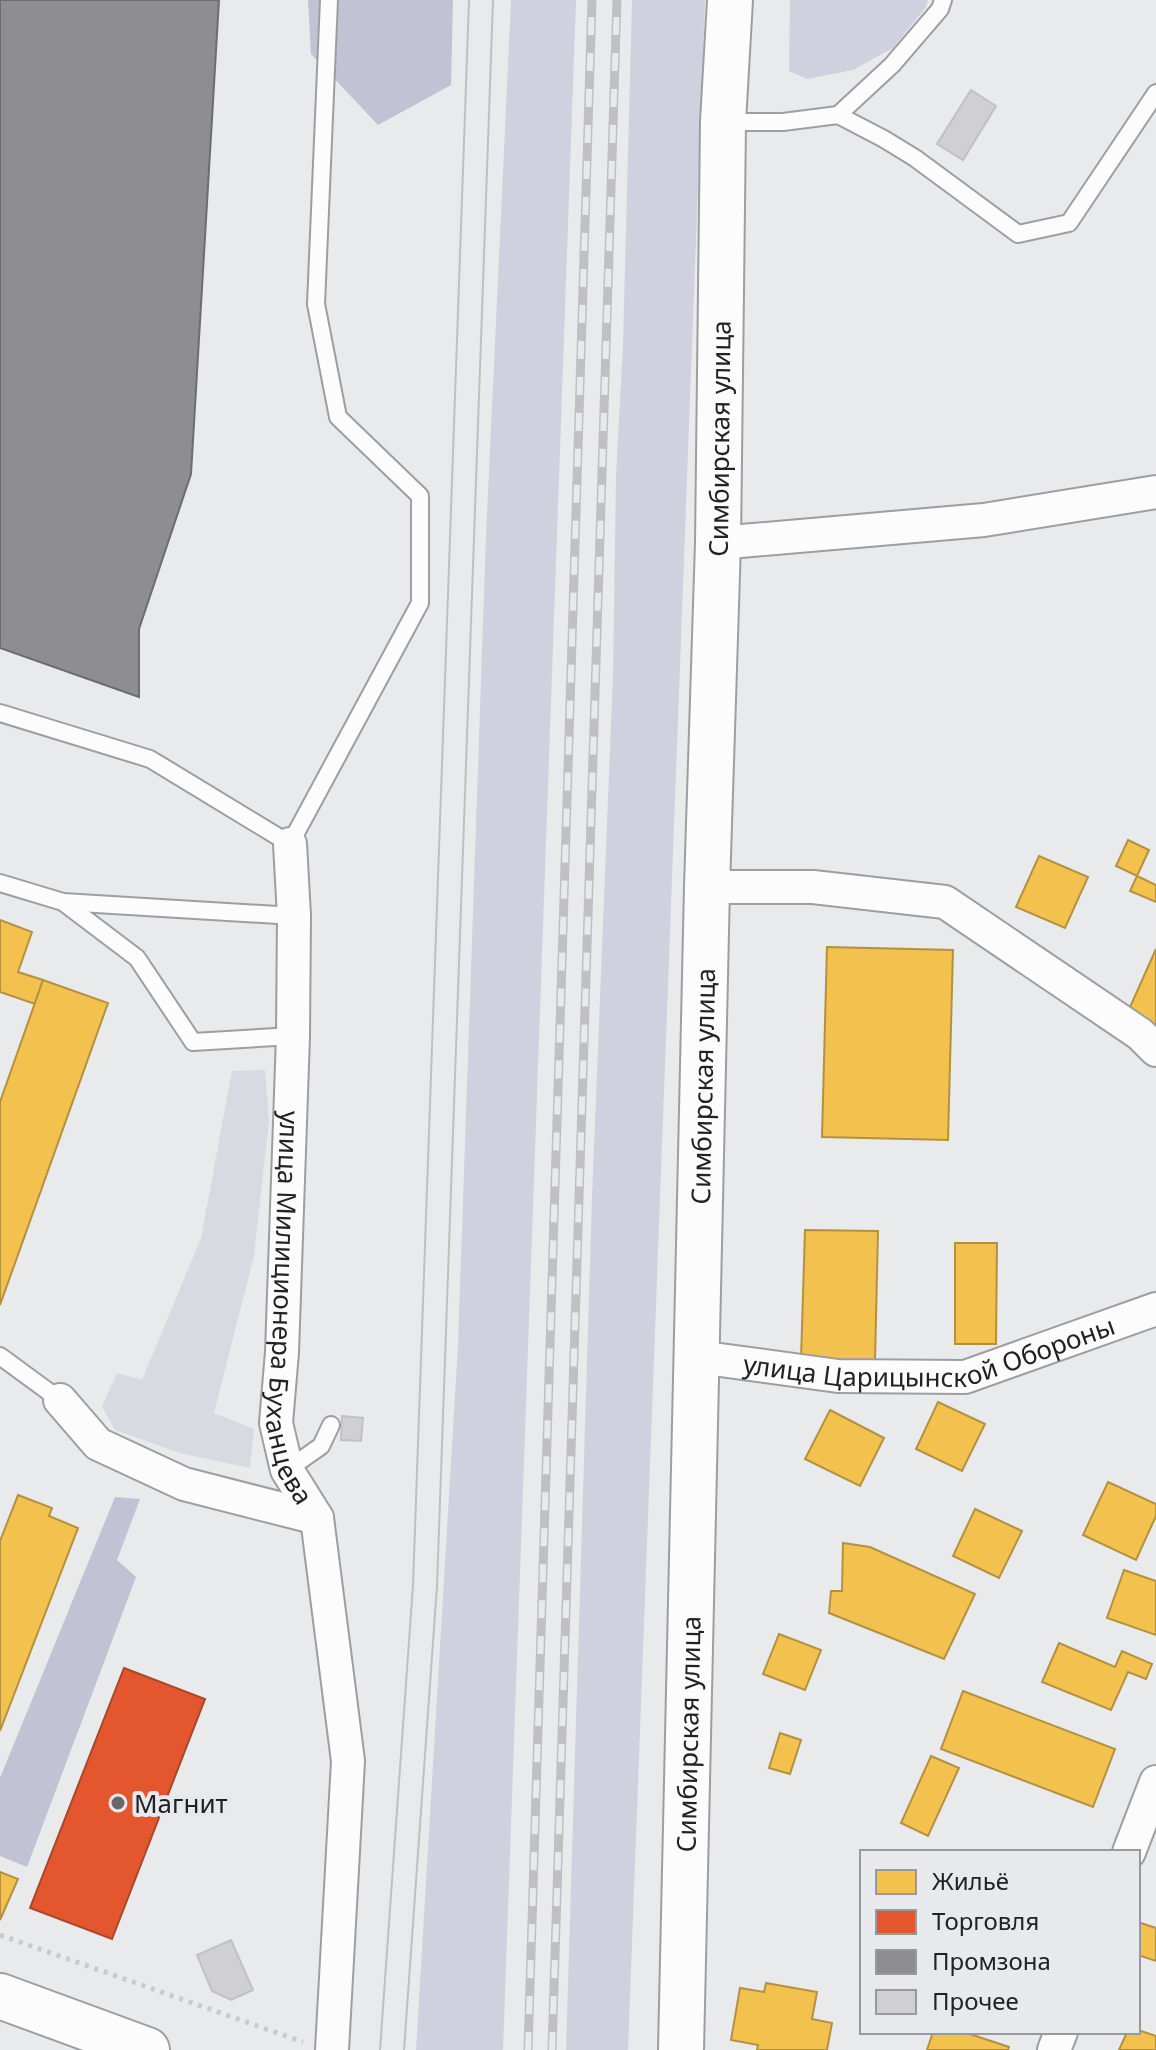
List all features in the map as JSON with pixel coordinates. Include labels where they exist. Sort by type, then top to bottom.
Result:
[{"type":"main road","name":"Симбирская улица","points":[[681,2050],[707,887],[718,543],[723,122],[730,0]]},
{"type":"main road","points":[[0,1996],[147,2050]]},
{"type":"street","points":[[718,543],[984,520],[1156,492]]},
{"type":"street","name":"улица Милиционера Буханцева","points":[[290,844],[294,916],[293,1036],[282,1352],[276,1423],[287,1470],[317,1518],[348,1761],[322,2048]]},
{"type":"street","points":[[707,887],[813,887],[945,902],[1140,1034],[1156,1050]]},
{"type":"street","name":"улица Царицынской Обороны","points":[[698,1357],[838,1376],[965,1377],[1156,1309]]},
{"type":"street","points":[[60,1400],[98,1444],[184,1484],[317,1518]]},
{"type":"street","points":[[1130,1850],[1156,1782]]},
{"type":"lane","points":[[0,713],[150,759],[290,844],[420,603],[420,496],[338,417],[316,304],[329,0]]},
{"type":"lane","points":[[838,115],[892,65],[940,9],[943,0]]},
{"type":"lane","points":[[723,122],[783,122],[838,115],[915,158],[1018,234],[1069,223],[1156,93]]},
{"type":"lane","points":[[0,883],[63,902],[294,916]]},
{"type":"lane","points":[[63,902],[137,958],[193,1042],[293,1036]]},
{"type":"lane","points":[[0,1356],[60,1400]]},
{"type":"lane","points":[[287,1470],[321,1446],[331,1425]]},
{"type":"path","points":[[0,1935],[322,2048]]},
{"type":"path","points":[[295,2050],[298,2040]]},
{"type":"shaded area","points":[[308,0],[453,0],[451,85],[378,125],[311,54]]},
{"type":"shaded area","points":[[511,0],[576,0],[503,2050],[416,2050],[458,1345],[486,536]]},
{"type":"shaded area","points":[[632,0],[705,0],[628,2050],[566,2050],[592,1197],[613,675],[616,476],[623,344]]},
{"type":"shaded area","points":[[790,0],[928,0],[926,7],[893,48],[853,70],[807,79],[789,71]]},
{"type":"shaded area","points":[[265,1070],[269,1121],[254,1256],[214,1413],[254,1429],[250,1468],[180,1453],[115,1430],[102,1406],[117,1373],[142,1380],[201,1238],[232,1071]]},
{"type":"shaded area","points":[[115,1497],[140,1499],[117,1560],[136,1577],[27,1867],[0,1856],[0,1778]]},
{"type":"building: Жильё","points":[[1128,840],[1149,850],[1137,876],[1116,866]]},
{"type":"building: Жильё","points":[[1039,856],[1088,877],[1065,928],[1016,907]]},
{"type":"building: Жильё","points":[[1137,876],[1156,885],[1156,902],[1130,891]]},
{"type":"building: Жильё","points":[[0,920],[32,932],[18,972],[43,980],[35,1004],[0,992]]},
{"type":"building: Жильё","points":[[827,947],[953,950],[948,1140],[822,1137]]},
{"type":"building: Жильё","points":[[1156,949],[1156,1029],[1126,1016]]},
{"type":"building: Жильё","points":[[43,980],[108,1003],[0,1305],[0,1102]]},
{"type":"building: Жильё","points":[[805,1230],[878,1231],[875,1361],[801,1359]]},
{"type":"building: Жильё","points":[[955,1243],[997,1243],[996,1344],[955,1344]]},
{"type":"building: Жильё","points":[[938,1402],[985,1424],[962,1471],[916,1449]]},
{"type":"building: Жильё","points":[[830,1410],[884,1438],[860,1486],[805,1459]]},
{"type":"building: Жильё","points":[[1108,1482],[1156,1504],[1156,1516],[1136,1560],[1083,1535]]},
{"type":"building: Жильё","points":[[18,1495],[52,1508],[49,1516],[78,1528],[0,1731],[0,1541]]},
{"type":"building: Жильё","points":[[975,1509],[1022,1531],[999,1578],[953,1556]]},
{"type":"building: Жильё","points":[[843,1543],[870,1547],[975,1594],[944,1659],[829,1613],[831,1591],[842,1591]]},
{"type":"building: Жильё","points":[[1124,1570],[1156,1581],[1156,1635],[1107,1618]]},
{"type":"building: Жильё","points":[[779,1634],[821,1650],[805,1690],[763,1674]]},
{"type":"building: Жильё","points":[[1059,1643],[1115,1667],[1122,1651],[1152,1664],[1146,1679],[1128,1672],[1111,1710],[1042,1682]]},
{"type":"building: Жильё","points":[[963,1691],[1115,1749],[1093,1807],[941,1749]]},
{"type":"building: Жильё","points":[[780,1733],[801,1740],[790,1774],[769,1768]]},
{"type":"building: Жильё","points":[[931,1756],[959,1768],[928,1836],[901,1823]]},
{"type":"building: Жильё","points":[[0,1872],[18,1879],[0,1920]]},
{"type":"building: Жильё","points":[[1140,1923],[1156,1928],[1156,1961],[1140,1956]]},
{"type":"building: Жильё","points":[[766,1983],[817,1992],[812,2019],[832,2023],[827,2050],[757,2050],[758,2045],[731,2040],[740,1988],[764,1992]]},
{"type":"building: Жильё","points":[[1140,2031],[1156,2036],[1156,2050],[1119,2050],[1126,2034],[1140,2034]]},
{"type":"building: Жильё","points":[[932,2034],[970,2034],[1009,2047],[1008,2050],[927,2050]]},
{"type":"building: Торговля","name":"Магнит","points":[[124,1668],[205,1699],[112,1939],[30,1908]]},
{"type":"building: Промзона","points":[[0,0],[219,0],[191,474],[139,629],[139,697],[0,648]]},
{"type":"building: Прочее","points":[[971,90],[996,106],[963,160],[937,144]]},
{"type":"building: Прочее","points":[[342,1416],[363,1418],[361,1441],[341,1440]]},
{"type":"building: Прочее","points":[[231,1940],[253,1990],[231,2000],[212,1991],[197,1955]]},
{"type":"tram line","points":[[380,2050],[413,1585],[469,0]]},
{"type":"tram line","points":[[404,2050],[437,1586],[493,0]]},
{"type":"railway","points":[[528,2050],[592,0]]},
{"type":"railway","points":[[552,2050],[617,0]]},
{"type":"place","name":"Магнит","points":[[118,1803]]}]
